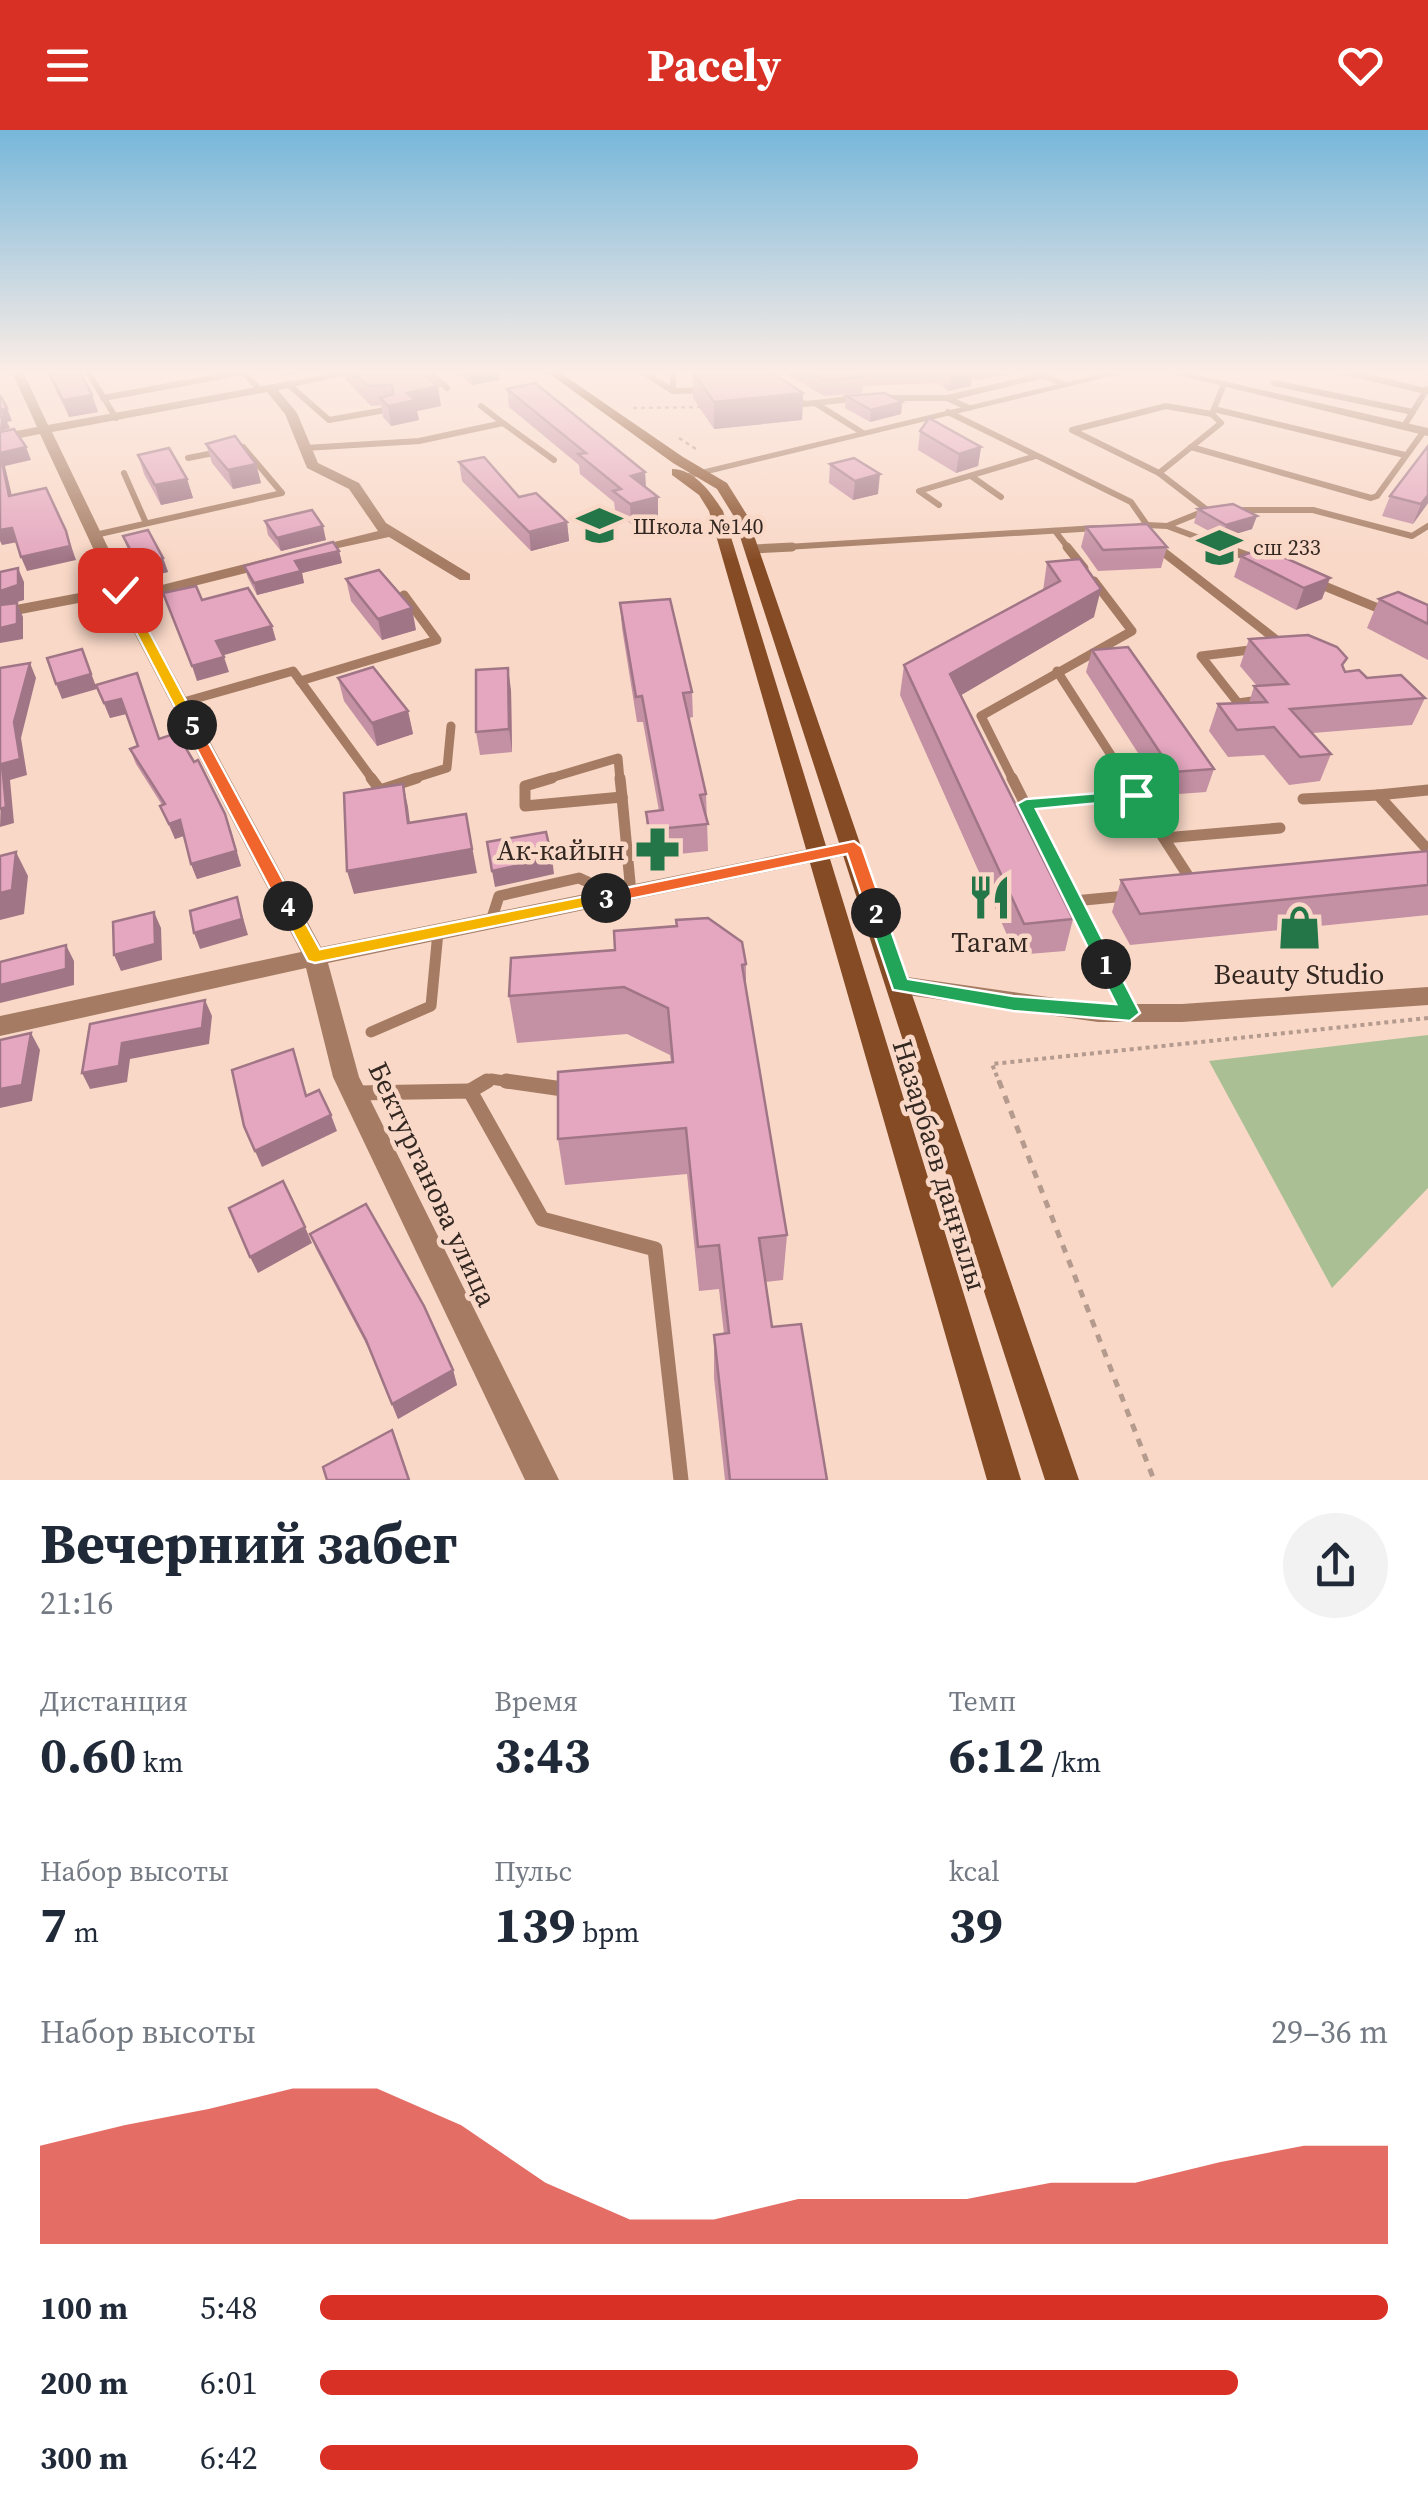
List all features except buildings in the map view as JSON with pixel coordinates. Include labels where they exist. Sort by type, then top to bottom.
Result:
[{"type":"main road","name":"Назарбаев даңғылы","points":[[632,435],[691,474],[725,489],[754,549],[1062,1480]]},
{"type":"main road","points":[[638,435],[691,474]]},
{"type":"main road","name":"Назарбаев даңғылы","points":[[691,474],[716,510],[778,712],[815,854],[1004,1480]]},
{"type":"street","name":"Бектурганова улица","points":[[47,435],[123,595],[315,956],[354,1093],[542,1480]]},
{"type":"street","points":[[300,435],[312,465],[354,486],[381,526],[465,576]]},
{"type":"street","points":[[691,474],[855,435]]},
{"type":"street","points":[[296,556],[390,532]]},
{"type":"street","points":[[0,614],[123,595],[277,561]]},
{"type":"street","points":[[0,1026],[315,956],[854,847]]},
{"type":"street","points":[[900,985],[1013,1004],[1130,1013],[1182,1014],[1428,996]]},
{"type":"lane","points":[[305,448],[444,435]]},
{"type":"lane","points":[[523,435],[554,460]]},
{"type":"lane","points":[[1000,435],[1131,502],[1148,525]]},
{"type":"lane","points":[[1082,435],[1159,473],[1207,510]]},
{"type":"lane","points":[[1159,473],[1206,435]]},
{"type":"lane","points":[[1316,435],[1406,455]]},
{"type":"lane","points":[[1192,446],[1371,498],[1377,496],[1422,435]]},
{"type":"lane","points":[[94,535],[282,493],[243,447],[188,458]]},
{"type":"lane","points":[[939,505],[919,492],[1037,456]]},
{"type":"lane","points":[[124,473],[146,523]]},
{"type":"lane","points":[[971,476],[1001,497]]},
{"type":"lane","points":[[1167,526],[1207,510],[1313,510],[1412,536],[1428,526]]},
{"type":"lane","points":[[1260,562],[1167,526],[1130,526],[1284,646],[1300,652]]},
{"type":"lane","points":[[754,549],[1112,527]]},
{"type":"lane","points":[[1055,531],[1132,631],[981,716],[1130,1013]]},
{"type":"lane","points":[[1298,576],[1400,618]]},
{"type":"lane","points":[[300,681],[437,640],[404,595]]},
{"type":"lane","points":[[1262,700],[1238,702],[1201,656],[1284,646]]},
{"type":"lane","points":[[180,702],[293,671],[380,790],[447,768],[451,726]]},
{"type":"lane","points":[[1057,671],[1197,890]]},
{"type":"lane","points":[[622,798],[525,806],[525,786],[618,758],[622,798],[624,894]]},
{"type":"lane","points":[[1302,799],[1428,790]]},
{"type":"lane","points":[[1026,804],[1136,795]]},
{"type":"lane","points":[[1378,795],[1428,850]]},
{"type":"lane","points":[[1164,838],[1280,828]]},
{"type":"lane","points":[[1180,891],[1216,888]]},
{"type":"lane","points":[[1074,901],[1144,894]]},
{"type":"lane","points":[[371,1032],[431,1006],[438,932]]},
{"type":"lane","points":[[354,1093],[470,1091],[490,1079],[587,1092]]},
{"type":"lane","points":[[470,1091],[542,1220],[654,1249],[681,1480]]},
{"type":"path","points":[[1154,1480],[992,1064],[1428,1018]]},
{"type":"green space","points":[[1428,1035],[1428,1188],[1332,1288],[1209,1061]]},
{"type":"place","name":"Школа №140","points":[[600,526]]},
{"type":"place","name":"сш 233","points":[[1220,547]]},
{"type":"place","name":"Ак-кайын","points":[[658,850]]},
{"type":"place","name":"Тагам","points":[[990,897]]},
{"type":"place","name":"Beauty Studio","points":[[1299,928]]},
{"type":"route","points":[[120,590],[315,956],[854,847],[900,985],[1013,1004],[1130,1013],[1026,804],[1136,795]]}]
